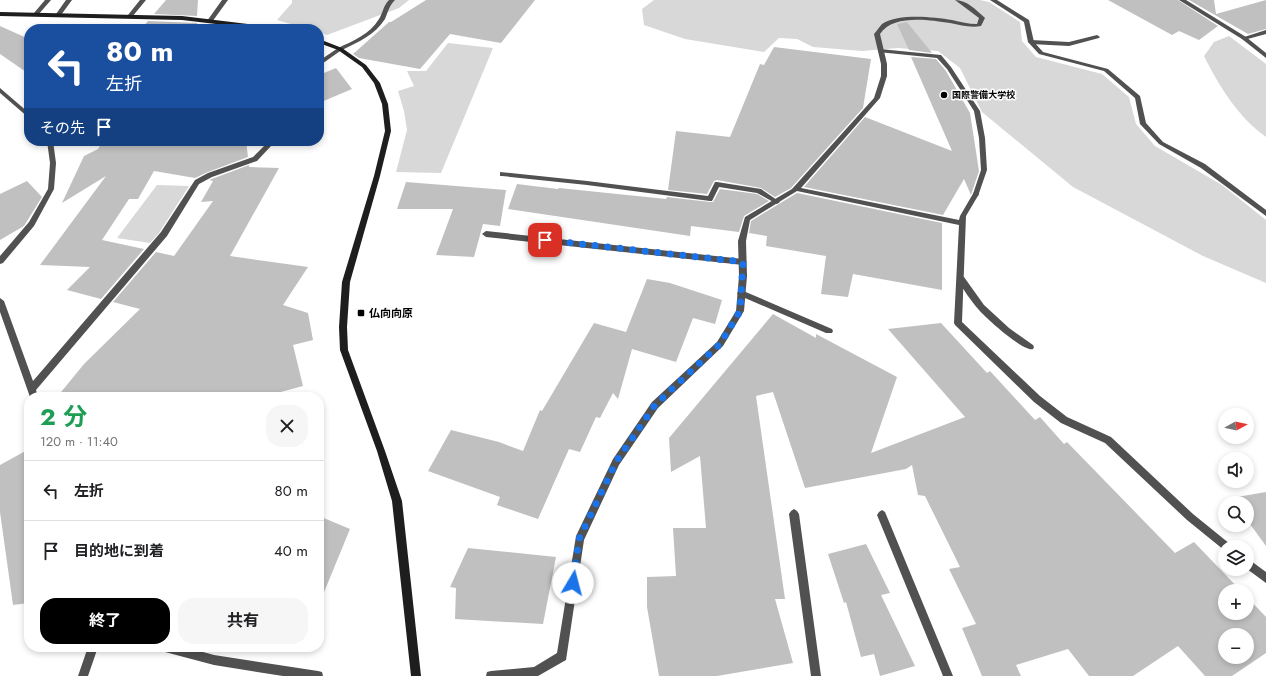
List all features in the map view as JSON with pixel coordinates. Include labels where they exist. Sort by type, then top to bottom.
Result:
[{"type":"street","points":[[36,14],[48,0]]},
{"type":"street","points":[[59,14],[69,0]]},
{"type":"street","points":[[130,16],[143,0]]},
{"type":"street","points":[[210,21],[225,0]]},
{"type":"street","points":[[324,60],[340,49],[368,35],[381,21],[384,10],[392,0]]},
{"type":"street","points":[[491,676],[535,672],[562,656],[579,539],[616,462],[655,405],[720,344],[740,311],[743,262],[742,241],[747,219],[797,189],[877,98],[884,76],[884,64],[877,34],[883,26],[897,21],[921,19],[954,22],[970,27],[979,25],[982,18],[958,0]]},
{"type":"street","points":[[993,0],[1027,21],[1031,42],[1041,53],[1106,70],[1138,98],[1143,124],[1161,143],[1203,166],[1266,214]]},
{"type":"street","points":[[1182,0],[1244,38],[1266,56]]},
{"type":"street","points":[[0,14],[59,14],[182,18],[233,24]]},
{"type":"street","points":[[1244,38],[1266,32]]},
{"type":"street","points":[[1031,42],[1069,44],[1097,37]]},
{"type":"street","points":[[324,43],[340,49],[364,66],[377,83],[385,104],[388,131],[377,176],[346,282],[342,327],[344,350],[381,451],[397,501],[416,676]]},
{"type":"street","points":[[880,51],[939,56],[949,68],[977,111],[982,138],[984,170],[976,194],[963,216],[958,323],[1037,399],[1064,420],[1108,440],[1190,517],[1218,540]]},
{"type":"street","points":[[0,90],[24,112]]},
{"type":"street","points":[[0,260],[32,224],[51,189],[53,163],[51,146]]},
{"type":"street","points":[[31,389],[164,234],[196,182],[210,175],[255,159],[268,146]]},
{"type":"street","points":[[502,174],[587,183],[710,199],[717,184],[759,191],[776,202]]},
{"type":"street","points":[[797,189],[963,222]]},
{"type":"street","points":[[486,234],[743,262]]},
{"type":"street","points":[[961,279],[981,306],[1006,330],[1030,347]]},
{"type":"street","points":[[741,293],[830,331]]},
{"type":"street","points":[[0,301],[2,312],[32,392]]},
{"type":"street","points":[[794,514],[816,676]]},
{"type":"street","points":[[882,515],[948,676]]},
{"type":"street","points":[[1254,569],[1266,578]]},
{"type":"street","points":[[83,676],[91,652]]},
{"type":"street","points":[[184,652],[214,660],[318,676]]},
{"type":"shaded area","points":[[292,0],[409,0],[399,8],[327,35],[324,34],[324,24],[291,24],[277,20],[292,3]]},
{"type":"shaded area","points":[[654,0],[980,0],[989,2],[1020,22],[1022,41],[1036,57],[1102,74],[1129,97],[1136,124],[1155,146],[1222,185],[1266,220],[1266,283],[1203,256],[1073,187],[982,112],[960,68],[938,51],[898,48],[862,51],[813,47],[797,39],[779,38],[764,52],[685,39],[644,25],[642,9]]},
{"type":"shaded area","points":[[1229,36],[1266,64],[1266,137],[1247,120],[1230,100],[1204,56],[1214,42]]},
{"type":"shaded area","points":[[448,43],[493,48],[441,173],[396,172],[407,130],[404,111],[398,91],[414,86],[407,71],[426,71]]},
{"type":"shaded area","points":[[157,185],[189,186],[159,233],[150,243],[117,238]]},
{"type":"building","points":[[166,0],[198,0],[197,16],[154,14]]},
{"type":"building","points":[[426,0],[535,0],[501,43],[450,34],[420,69],[359,58],[353,54],[389,22]]},
{"type":"building","points":[[1108,0],[1178,0],[1218,26],[1199,40],[1179,31],[1172,35]]},
{"type":"building","points":[[1189,0],[1214,0],[1216,14],[1266,0],[1266,29],[1248,34]]},
{"type":"building","points":[[148,21],[197,23],[197,24],[145,24]]},
{"type":"building","points":[[907,22],[932,53],[909,50],[897,24]]},
{"type":"building","points":[[0,26],[24,37],[24,71],[0,54]]},
{"type":"building","points":[[774,47],[871,59],[863,108],[791,188],[775,197],[761,188],[717,180],[714,181],[707,194],[668,190],[676,131],[730,137],[760,64],[764,65]]},
{"type":"building","points":[[911,57],[936,59],[946,71],[970,113],[979,171],[971,195],[964,179],[943,215],[804,187],[865,117],[952,151]]},
{"type":"building","points":[[336,68],[352,89],[324,101],[324,73]]},
{"type":"building","points":[[100,146],[247,146],[248,157],[195,178],[154,171],[138,199],[129,199],[102,240],[144,249],[101,299],[67,290],[90,267],[40,265],[106,176],[62,203],[84,156],[98,149]]},
{"type":"building","points":[[249,165],[249,167],[279,168],[230,256],[308,267],[283,305],[308,313],[313,340],[293,345],[303,386],[281,392],[61,392],[84,364],[140,309],[113,302],[156,252],[174,256],[213,201],[201,202],[213,181],[209,180]]},
{"type":"building","points":[[27,181],[42,197],[24,226],[0,240],[0,194]]},
{"type":"building","points":[[406,182],[506,190],[500,226],[483,224],[474,257],[436,255],[453,209],[397,209]]},
{"type":"building","points":[[517,184],[710,202],[713,202],[720,189],[757,194],[769,201],[744,216],[739,232],[691,226],[690,236],[508,209]]},
{"type":"building","points":[[797,193],[942,223],[942,290],[853,274],[848,297],[821,294],[826,256],[766,246],[767,236],[749,233],[751,221]]},
{"type":"building","points":[[647,279],[670,283],[722,300],[715,324],[693,318],[676,362],[632,349],[618,399],[613,393],[600,418],[596,417],[580,452],[569,449],[538,519],[497,505],[500,497],[428,471],[451,430],[499,442],[523,451],[540,410],[542,411],[594,323],[626,332]]},
{"type":"building","points":[[773,314],[816,338],[816,334],[897,377],[871,453],[965,417],[888,329],[941,323],[987,373],[990,371],[1035,420],[1040,417],[1064,444],[1067,442],[1175,553],[1194,542],[1218,567],[1218,576],[1227,576],[1234,584],[1218,584],[1218,620],[1254,620],[1254,604],[1266,617],[1266,653],[1254,661],[1254,628],[1218,628],[1218,664],[1250,664],[1232,676],[1205,676],[1178,646],[1133,676],[1089,676],[1068,649],[1016,665],[1021,676],[982,676],[962,628],[976,624],[949,569],[960,567],[925,496],[918,495],[912,465],[906,469],[805,488],[773,392],[756,396],[785,599],[775,599],[793,663],[717,676],[659,676],[647,607],[647,577],[676,576],[673,528],[706,528],[700,456],[671,472],[669,438]]},
{"type":"building","points":[[24,452],[24,604],[13,605],[0,512],[0,465]]},
{"type":"building","points":[[1266,492],[1266,546],[1254,530],[1254,496],[1243,496]]},
{"type":"building","points":[[324,518],[350,529],[324,592]]},
{"type":"building","points":[[866,544],[890,593],[881,595],[915,666],[880,676],[874,654],[861,657],[846,602],[844,603],[828,554]]},
{"type":"building","points":[[468,548],[556,557],[543,624],[455,619],[456,588],[450,587]]},
{"type":"place","name":"国際警備大学校","points":[[944,95]]},
{"type":"place","name":"仏向向原","points":[[361,313]]},
{"type":"route","points":[[545,240],[743,262],[740,311],[720,344],[655,405],[616,462],[579,539],[573,583]]}]
